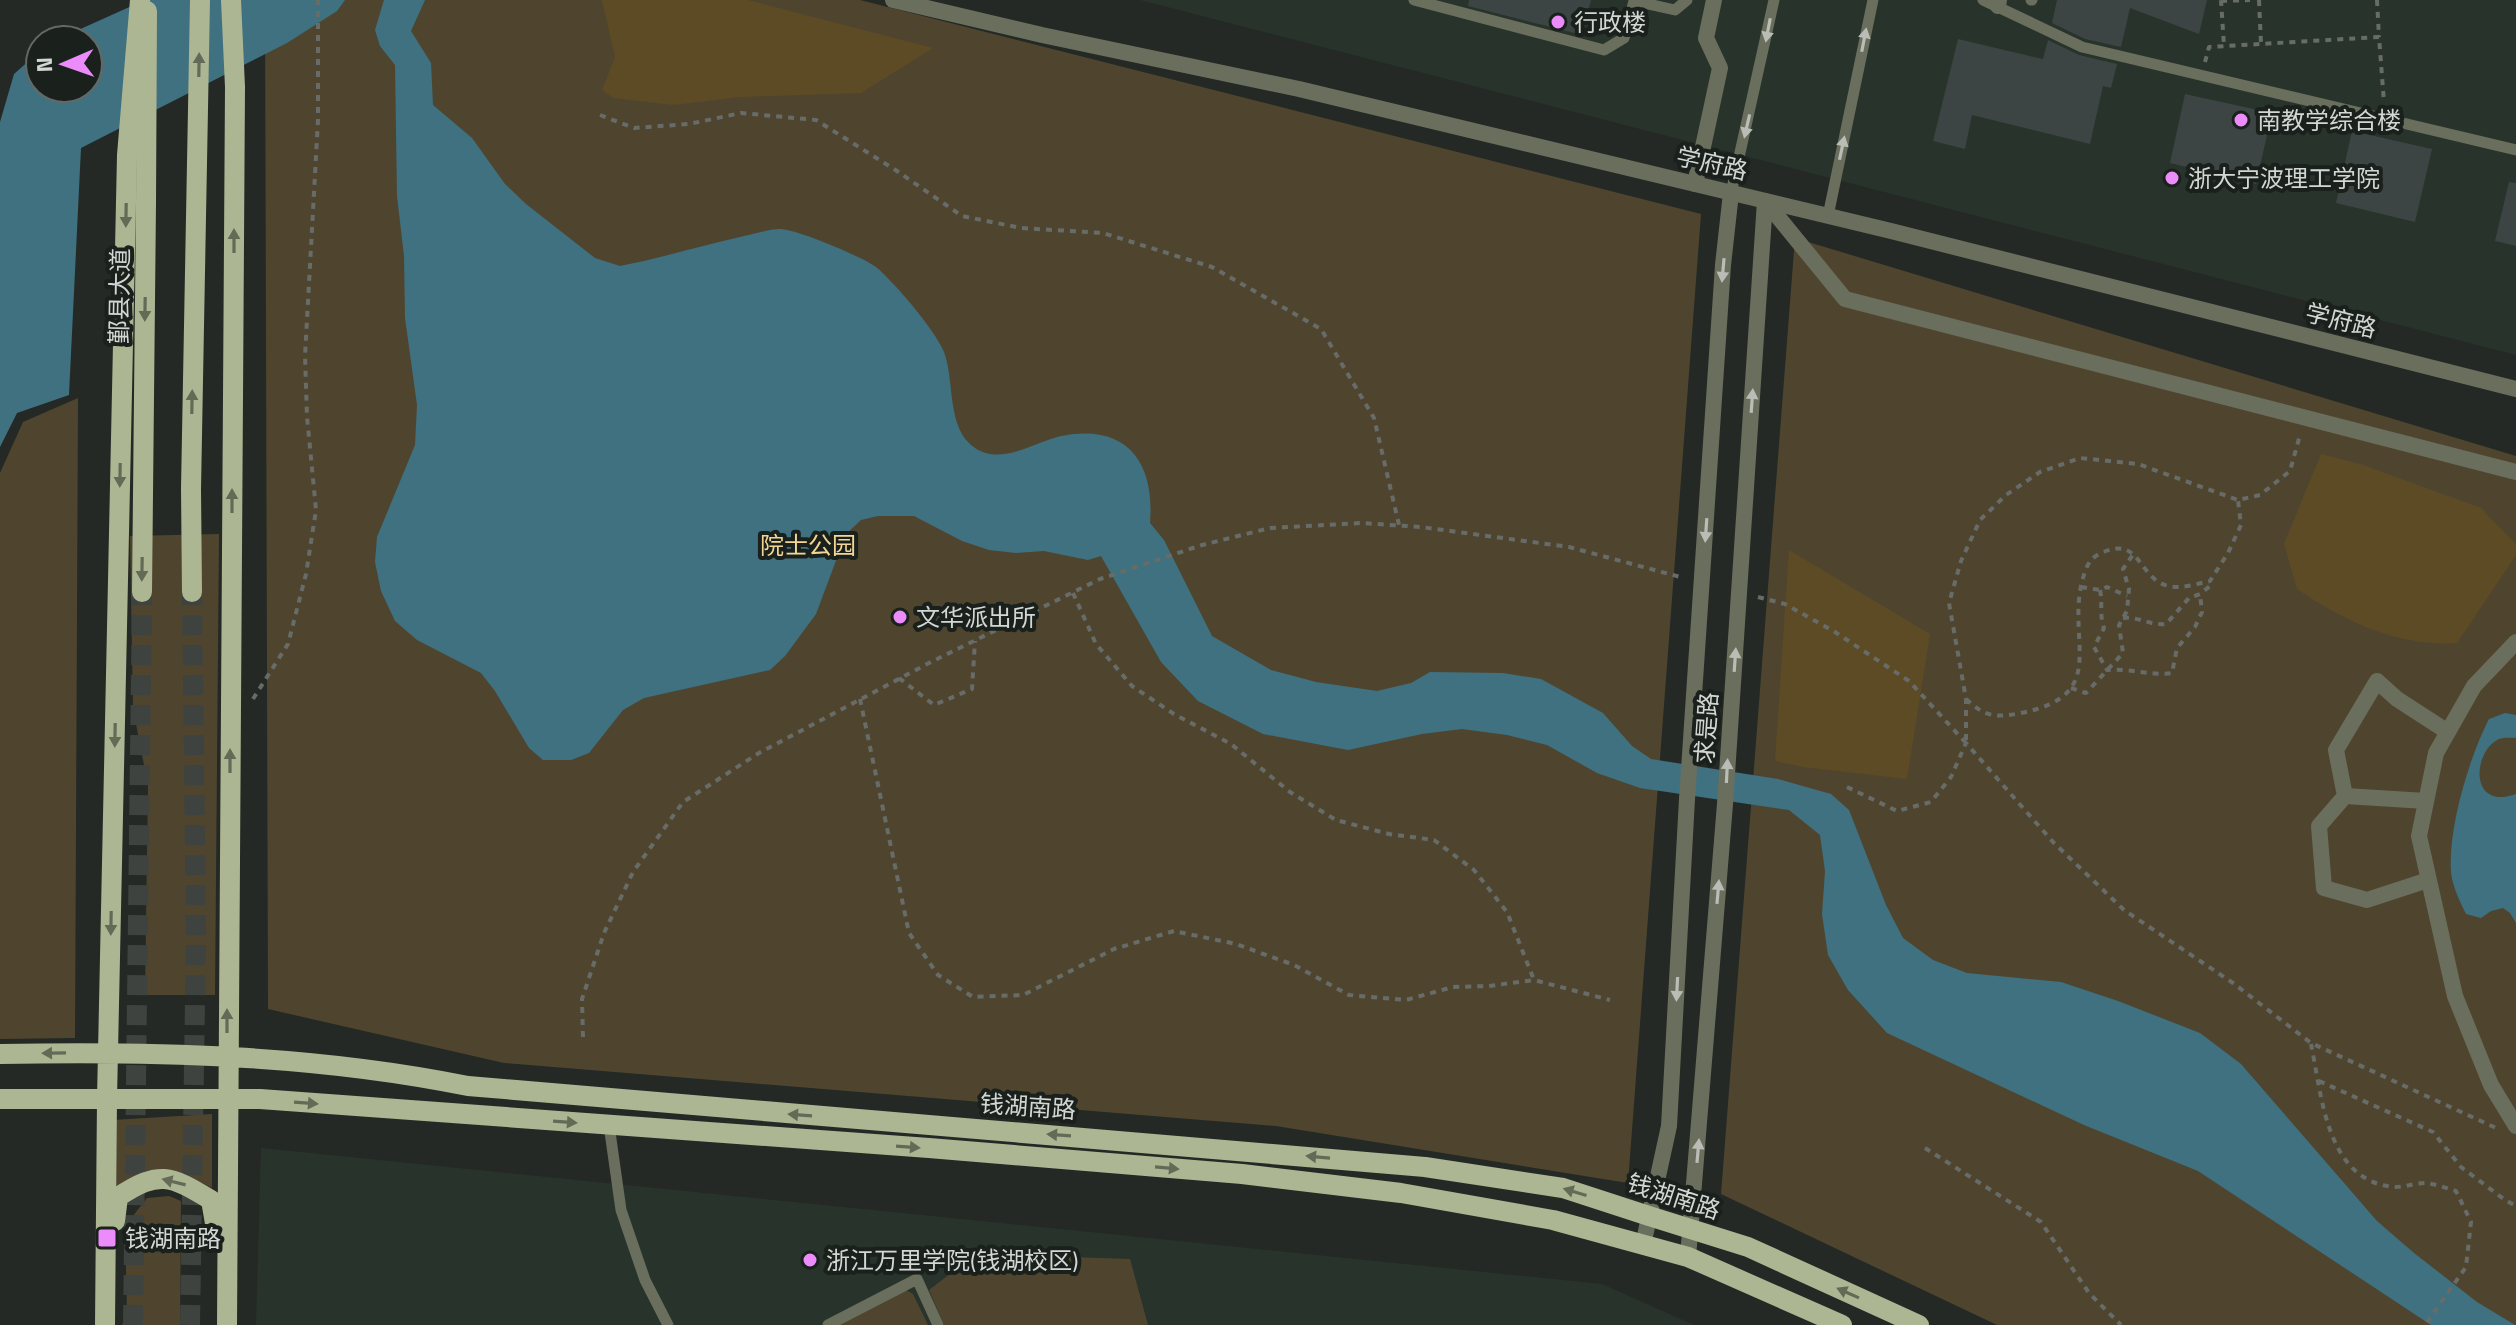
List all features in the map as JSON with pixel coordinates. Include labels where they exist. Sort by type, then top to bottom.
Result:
[{"type":"main road","points":[[192,592],[200,0]]},
{"type":"main road","points":[[227,1325],[235,87],[231,0]]},
{"type":"main road","points":[[105,1325],[128,137],[145,4]]},
{"type":"main road","name":"鄞县大道","points":[[142,592],[145,4]]},
{"type":"main road","name":"钱湖南路","points":[[0,1054],[109,1053],[396,1072],[468,1086],[640,1102],[1425,1167],[1563,1188],[1748,1247],[1919,1325]]},
{"type":"main road","name":"钱湖南路","points":[[0,1099],[260,1099],[1242,1174],[1401,1193],[1553,1220],[1688,1257],[1842,1325]]},
{"type":"main road","points":[[105,1298],[118,1197],[143,1181],[163,1179],[180,1181],[211,1200],[227,1291]]},
{"type":"street","name":"学府路","points":[[893,0],[1299,89],[1828,216],[2516,389]]},
{"type":"street","points":[[1695,184],[1720,68],[1706,38],[1714,0]]},
{"type":"street","name":"求是路","points":[[1643,1245],[1669,1126],[1691,738],[1722,280],[1731,193]]},
{"type":"street","points":[[1765,201],[1845,299],[2516,472]]},
{"type":"street","name":"求是路","points":[[1688,1257],[1725,804],[1765,201]]},
{"type":"street","points":[[2509,1128],[2455,996],[2419,836],[2436,753],[2474,686],[2516,642]]},
{"type":"street","points":[[2345,796],[2336,750],[2377,681],[2397,699],[2448,732]]},
{"type":"street","points":[[2345,796],[2426,801]]},
{"type":"street","points":[[2345,796],[2319,826],[2324,888],[2367,900],[2428,880]]},
{"type":"lane","points":[[1414,0],[1443,4],[1604,50],[1624,38],[1634,1],[1675,10],[1687,0]]},
{"type":"lane","points":[[1731,193],[1774,0]]},
{"type":"lane","points":[[1828,216],[1873,0]]},
{"type":"lane","points":[[1993,2],[2082,47],[2516,150]]},
{"type":"lane","points":[[609,1125],[621,1210],[645,1280],[668,1325]]},
{"type":"lane","points":[[828,1325],[917,1279],[938,1325]]},
{"type":"path","points":[[230,736],[288,644],[306,574],[316,510],[305,356],[318,120],[318,0]]},
{"type":"path","points":[[2224,46],[2221,1],[2250,0]]},
{"type":"path","points":[[2259,0],[2261,44]]},
{"type":"path","points":[[2377,0],[2386,119]]},
{"type":"path","points":[[2203,76],[2209,47],[2379,37]]},
{"type":"path","points":[[600,115],[634,128],[689,124],[741,113],[816,120],[962,216],[1021,228],[1103,233],[1212,267],[1321,329],[1374,418],[1399,525]]},
{"type":"path","points":[[1847,787],[1897,811],[1931,802],[1951,777],[1966,743],[1966,699],[1949,603],[1961,561],[1980,520],[2006,495],[2040,472],[2080,458],[2138,464],[2238,500],[2260,495],[2290,471],[2301,433]]},
{"type":"path","points":[[2123,618],[2131,617],[2155,625],[2166,624],[2184,602],[2210,586],[2241,525],[2238,500]]},
{"type":"path","points":[[583,1037],[582,999],[604,933],[633,872],[683,802],[759,753],[899,678],[1100,579],[1188,550],[1270,528],[1362,523],[1569,547],[1702,583]]},
{"type":"path","points":[[1966,699],[1979,711],[2006,716],[2051,704],[2068,694],[2078,676],[2082,653],[2078,626],[2081,587],[2087,564],[2096,555],[2126,548],[2134,553],[2148,574],[2169,586],[2210,581]]},
{"type":"path","points":[[2071,688],[2086,693],[2123,653],[2119,625],[2127,611],[2129,589],[2123,569],[2134,553]]},
{"type":"path","points":[[2081,587],[2100,590],[2107,587],[2127,596]]},
{"type":"path","points":[[2100,590],[2103,602],[2099,614],[2104,628],[2094,647],[2107,670]]},
{"type":"path","points":[[1739,592],[1785,604],[1835,632],[1909,681],[2053,842],[2124,910],[2233,983],[2311,1043],[2391,1082],[2509,1128]]},
{"type":"path","points":[[1073,593],[1096,644],[1132,686],[1174,714],[1231,744],[1290,792],[1336,820],[1389,834],[1434,840],[1474,870],[1507,912],[1534,980]]},
{"type":"path","points":[[2107,670],[2172,673],[2177,648],[2195,627],[2202,612],[2200,594]]},
{"type":"path","points":[[899,678],[934,705],[972,689],[975,641]]},
{"type":"path","points":[[860,699],[909,933],[938,975],[973,997],[1023,995],[1114,949],[1174,931],[1236,944],[1294,965],[1349,995],[1406,1000],[1453,987],[1534,980],[1610,1000]]},
{"type":"path","points":[[2311,1043],[2330,1132],[2347,1164],[2367,1181],[2395,1187],[2427,1183],[2456,1191],[2471,1222],[2466,1267],[2425,1325]]},
{"type":"path","points":[[2319,1081],[2433,1132],[2461,1167],[2516,1206]]},
{"type":"path","points":[[1925,1148],[2041,1222],[2089,1293],[2121,1325]]},
{"type":"shaded area","points":[[602,0],[748,0],[933,48],[861,93],[740,97],[673,105],[613,98],[602,90],[615,57]]},
{"type":"shaded area","name":"浙大宁波理工学院","points":[[1140,0],[2516,0],[2516,355]]},
{"type":"shaded area","points":[[2321,454],[2360,464],[2481,508],[2516,544],[2516,555],[2457,643],[2414,641],[2372,630],[2334,612],[2297,589],[2284,544]]},
{"type":"shaded area","points":[[1789,550],[1930,634],[1907,779],[1775,761]]},
{"type":"shaded area","name":"浙江万里学院(钱湖校区)","points":[[261,1148],[1602,1284],[1694,1325],[256,1325]]},
{"type":"green space","name":"院士公园","points":[[265,0],[860,0],[1701,214],[1628,1183],[1276,1126],[504,1063],[268,1009]]},
{"type":"green space","points":[[1795,238],[2516,456],[2516,1325],[1997,1325],[1721,1194]]},
{"type":"green space","points":[[78,398],[75,1038],[0,1039],[0,473],[23,422]]},
{"type":"green space","points":[[219,534],[215,995],[145,995],[148,786],[133,708],[130,536]]},
{"type":"green space","points":[[212,1114],[212,1188],[162,1169],[140,1173],[116,1190],[113,1120]]},
{"type":"green space","points":[[169,1196],[181,1201],[180,1325],[122,1325],[127,1315],[125,1226],[147,1198]]},
{"type":"green space","points":[[976,1254],[1130,1259],[1148,1325],[944,1325],[929,1290]]},
{"type":"green space","points":[[906,1290],[913,1294],[928,1325],[837,1325]]},
{"type":"water","points":[[145,0],[345,0],[337,11],[287,43],[81,148],[69,395],[17,413],[0,447],[0,122],[14,74],[24,65],[24,104],[104,104],[104,24],[92,24]]},
{"type":"water","points":[[384,0],[425,0],[411,31],[431,63],[433,105],[472,138],[505,184],[526,204],[595,258],[620,266],[780,229],[814,238],[869,262],[884,274],[924,320],[944,352],[955,417],[966,440],[985,453],[996,455],[1061,436],[1084,434],[1119,442],[1132,452],[1141,465],[1150,501],[1150,523],[1164,540],[1212,636],[1271,670],[1316,682],[1377,691],[1411,683],[1430,672],[1503,673],[1541,679],[1603,713],[1632,746],[1651,759],[1778,779],[1831,794],[1849,810],[1886,905],[1903,938],[1933,960],[1967,973],[2061,982],[2200,1033],[2241,1064],[2377,1221],[2477,1302],[2515,1325],[2431,1325],[2198,1171],[2084,1125],[1887,1033],[1848,990],[1828,955],[1822,914],[1825,871],[1820,835],[1789,810],[1640,788],[1597,773],[1547,745],[1507,735],[1462,729],[1348,750],[1263,734],[1198,701],[1161,662],[1101,556],[1088,560],[1044,551],[1016,553],[989,550],[962,541],[914,516],[878,516],[861,520],[846,534],[816,614],[785,656],[770,670],[644,698],[623,710],[589,753],[571,760],[543,760],[529,748],[481,673],[417,640],[395,621],[381,591],[375,562],[377,537],[415,445],[417,405],[405,318],[404,256],[397,196],[395,65],[380,46],[375,30]]},
{"type":"water","points":[[2505,713],[2516,715],[2516,738],[2499,739],[2489,747],[2483,756],[2480,778],[2483,788],[2490,795],[2501,797],[2516,794],[2516,923],[2503,908],[2481,918],[2466,914],[2451,872],[2456,815],[2467,773],[2489,719]]},
{"type":"building","name":"行政楼","points":[[1469,0],[1591,0],[1582,35],[1468,6]]},
{"type":"building","points":[[2057,0],[2207,0],[2199,34],[2130,8],[2121,47],[2085,39],[2052,23]]},
{"type":"building","points":[[1958,39],[2043,59],[2048,40],[2079,55],[2117,64],[2111,88],[2103,86],[2090,144],[1972,115],[1965,149],[1933,141]]},
{"type":"building","points":[[2185,94],[2272,113],[2256,184],[2170,163]]},
{"type":"building","points":[[2352,131],[2432,149],[2415,222],[2336,203]]},
{"type":"building","points":[[2509,182],[2516,183],[2516,246],[2495,241]]},
{"type":"tunnel","points":[[133,1325],[142,592]]},
{"type":"tunnel","points":[[190,1325],[196,936],[192,592]]},
{"type":"place","name":"行政楼","points":[[1558,22]]},
{"type":"place","name":"南教学综合楼","points":[[2241,120]]},
{"type":"place","name":"浙大宁波理工学院","points":[[2172,178]]},
{"type":"place","name":"文华派出所","points":[[900,617]]},
{"type":"place","name":"钱湖南路","points":[[107,1238]]},
{"type":"place","name":"浙江万里学院(钱湖校区)","points":[[810,1260]]}]
